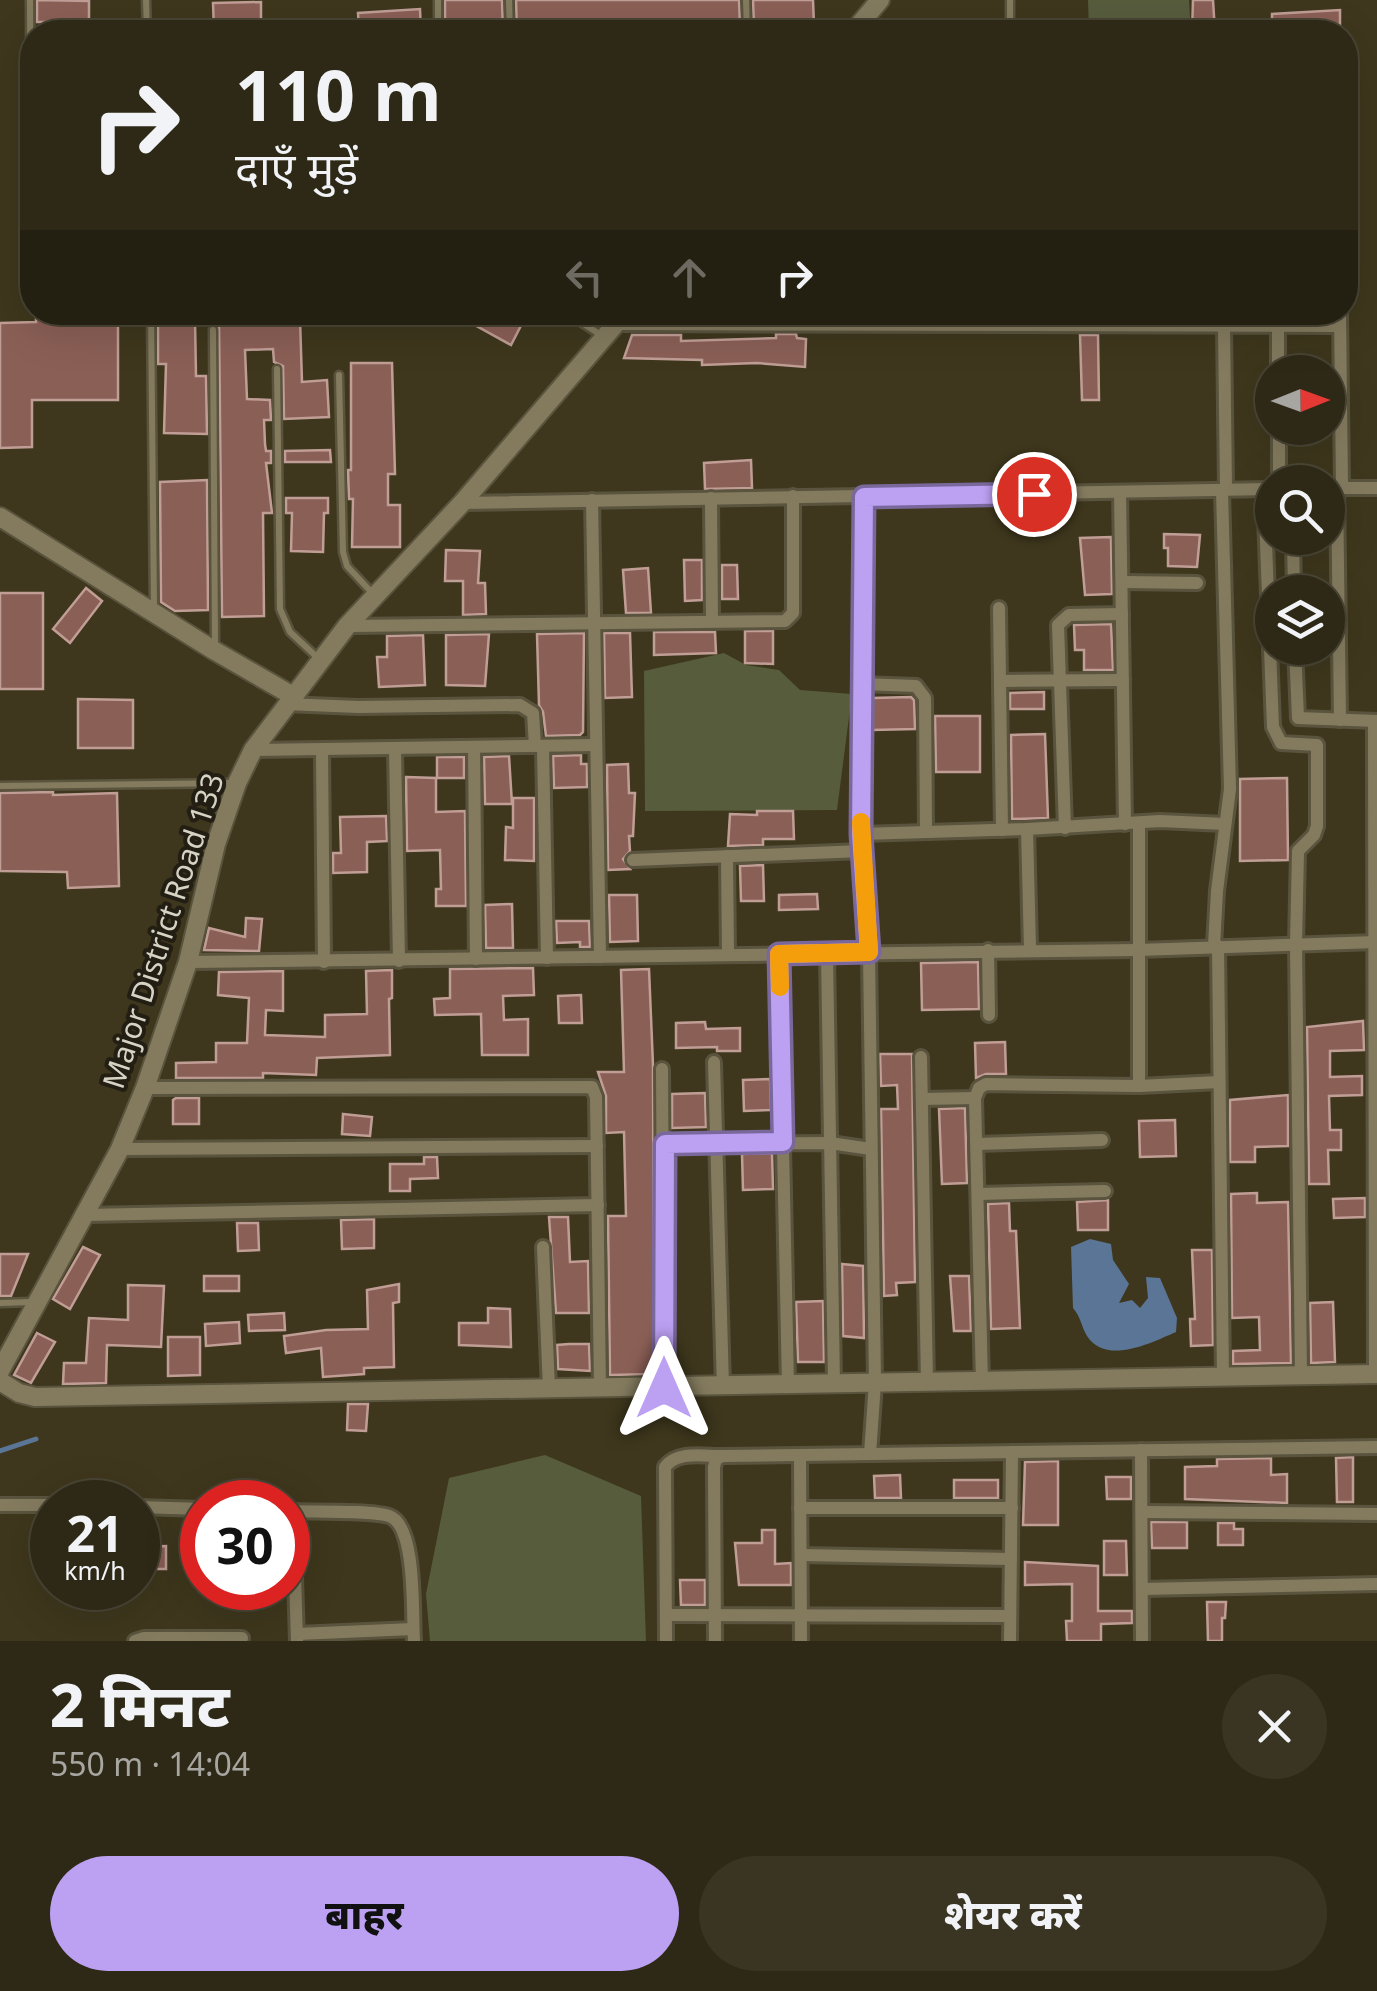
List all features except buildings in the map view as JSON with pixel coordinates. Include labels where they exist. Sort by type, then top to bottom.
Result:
[{"type":"street","points":[[863,20],[880,0]]},
{"type":"street","points":[[616,325],[1282,325]]},
{"type":"street","name":"Major District Road 133","points":[[0,1372],[120,1149],[145,1088],[188,962],[216,844],[237,783],[254,750],[347,626],[462,503],[616,325]]},
{"type":"street","points":[[1336,465],[1340,325]]},
{"type":"street","points":[[1224,326],[1230,789],[1216,946],[1224,1377]]},
{"type":"street","points":[[1278,326],[1278,355]]},
{"type":"street","points":[[1345,488],[1377,488]]},
{"type":"street","points":[[462,503],[1255,490]]},
{"type":"street","points":[[1120,492],[1123,680],[1138,950],[1139,1086]]},
{"type":"street","points":[[347,626],[785,622],[791,619],[792,496]]},
{"type":"street","points":[[864,497],[861,834],[869,952],[875,1383],[870,1454]]},
{"type":"street","points":[[712,498],[712,621]]},
{"type":"street","points":[[592,500],[600,957]]},
{"type":"street","points":[[0,517],[290,700],[526,706],[533,713],[539,746],[547,958]]},
{"type":"street","points":[[1269,555],[1273,727],[1281,744],[1317,745]]},
{"type":"street","points":[[1336,555],[1340,720]]},
{"type":"street","points":[[1124,582],[1197,583]]},
{"type":"street","points":[[999,608],[1002,830]]},
{"type":"street","points":[[1065,828],[1058,625],[1069,615],[1122,614]]},
{"type":"street","points":[[0,1381],[19,1393],[35,1397],[1376,1374],[1376,720],[1304,720],[1296,714],[1295,665]]},
{"type":"street","points":[[1000,681],[1123,680]]},
{"type":"street","points":[[862,684],[916,686],[925,698],[926,832]]},
{"type":"street","points":[[1302,1375],[1298,851],[1314,835],[1317,826],[1317,721]]},
{"type":"street","points":[[254,750],[596,745]]},
{"type":"street","points":[[474,748],[476,959]]},
{"type":"street","points":[[395,749],[399,960]]},
{"type":"street","points":[[322,751],[324,962]]},
{"type":"street","points":[[861,834],[1183,821],[1225,824]]},
{"type":"street","points":[[1027,829],[1030,949]]},
{"type":"street","points":[[633,860],[862,850]]},
{"type":"street","points":[[727,856],[728,955]]},
{"type":"street","points":[[188,962],[1138,950],[1375,942]]},
{"type":"street","points":[[988,950],[989,1016]]},
{"type":"street","points":[[779,954],[788,1385]]},
{"type":"street","points":[[826,954],[834,1383]]},
{"type":"street","points":[[920,1057],[927,1383]]},
{"type":"street","points":[[714,1062],[723,1387]]},
{"type":"street","points":[[662,1069],[664,1388]]},
{"type":"street","points":[[982,1382],[975,1098],[979,1088],[986,1084],[1139,1086],[1219,1082]]},
{"type":"street","points":[[145,1088],[592,1087],[596,1098],[600,1388]]},
{"type":"street","points":[[922,1099],[975,1098]]},
{"type":"street","points":[[977,1144],[1102,1140]]},
{"type":"street","points":[[665,1144],[830,1143],[871,1149]]},
{"type":"street","points":[[120,1149],[596,1146]]},
{"type":"street","points":[[978,1194],[1105,1191]]},
{"type":"street","points":[[84,1215],[598,1205]]},
{"type":"street","points":[[543,1247],[548,1389]]},
{"type":"street","points":[[666,1641],[666,1467],[671,1459],[680,1456],[1377,1447]]},
{"type":"street","points":[[1141,1450],[1142,1641]]},
{"type":"street","points":[[1010,1641],[1012,1452]]},
{"type":"street","points":[[800,1455],[801,1641]]},
{"type":"street","points":[[715,1641],[714,1467],[716,1459],[723,1456]]},
{"type":"street","points":[[0,1505],[30,1505]]},
{"type":"street","points":[[800,1508],[1012,1508]]},
{"type":"street","points":[[295,1610],[297,1638],[413,1635],[409,1550],[404,1528],[391,1516],[310,1512]]},
{"type":"street","points":[[1142,1512],[1377,1514]]},
{"type":"street","points":[[801,1555],[1011,1559]]},
{"type":"street","points":[[1142,1589],[1377,1584]]},
{"type":"street","points":[[666,1615],[1010,1616]]},
{"type":"street","points":[[135,1641],[242,1638]]},
{"type":"lane","points":[[151,325],[154,613]]},
{"type":"lane","points":[[213,330],[214,651]]},
{"type":"lane","points":[[277,369],[280,610],[290,632],[320,660]]},
{"type":"lane","points":[[339,374],[342,552],[347,566],[375,596]]},
{"type":"lane","points":[[0,786],[237,783]]},
{"type":"lane","points":[[0,1303],[38,1302]]},
{"type":"green space","points":[[1088,0],[1189,0],[1190,20],[1089,20]]},
{"type":"green space","points":[[724,653],[746,665],[779,670],[800,690],[852,694],[837,810],[645,811],[644,671]]},
{"type":"green space","points":[[545,1455],[641,1496],[646,1641],[430,1641],[426,1594],[449,1478]]},
{"type":"water","points":[[1090,1239],[1111,1244],[1113,1260],[1129,1284],[1119,1303],[1132,1300],[1140,1308],[1148,1298],[1146,1277],[1160,1278],[1177,1318],[1176,1332],[1130,1349],[1117,1351],[1095,1345],[1073,1308],[1071,1247]]},
{"type":"waterway","points":[[0,1451],[36,1439]]},
{"type":"slow traffic","points":[[780,987],[779,954],[869,952],[861,822]]},
{"type":"route","points":[[664,1388],[665,1144],[783,1142],[779,954],[869,952],[861,834],[864,497],[1034,494]]}]
